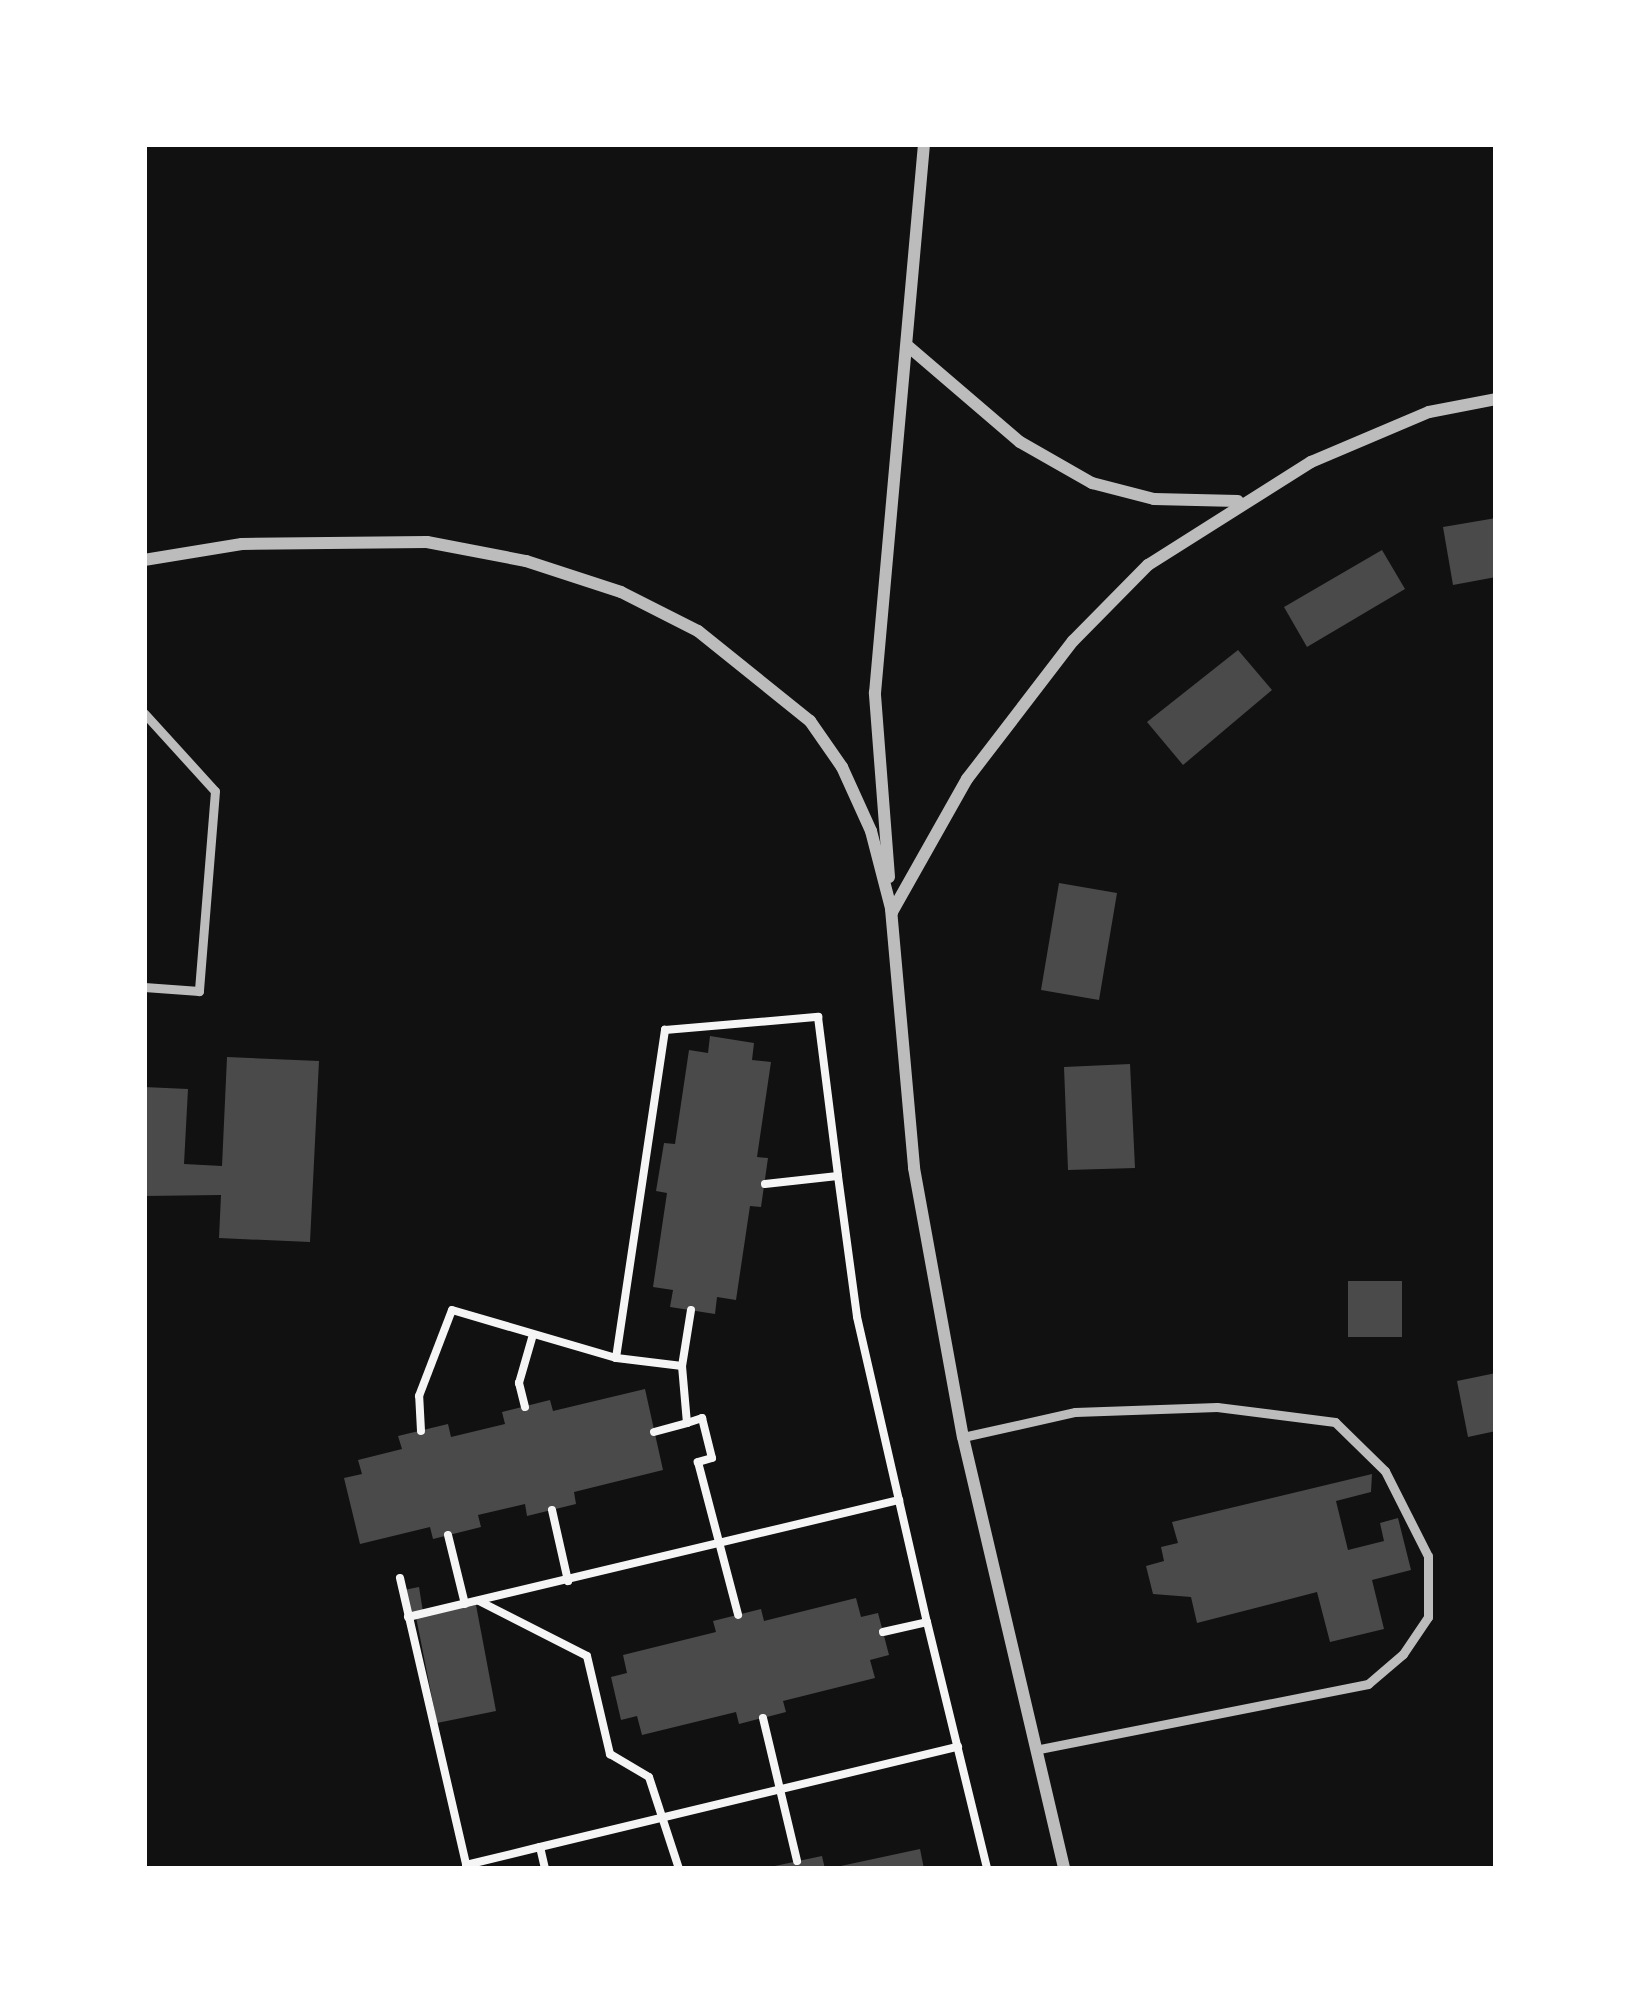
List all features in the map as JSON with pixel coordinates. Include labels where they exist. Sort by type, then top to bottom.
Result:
[{"type":"street","points":[[924,144],[875,693],[892,912],[914,1168],[963,1438],[1064,1869]]},
{"type":"street","points":[[909,347],[1020,442],[1092,483],[1154,499],[1239,501]]},
{"type":"street","points":[[892,912],[967,779],[1073,641],[1148,565],[1239,501],[1429,412],[1496,399]]},
{"type":"street","points":[[144,560],[242,544],[427,542],[526,561],[621,592],[698,632],[810,722],[842,766],[871,831],[892,912]]},
{"type":"lane","points":[[144,713],[215,791],[199,991],[144,987]]},
{"type":"lane","points":[[963,1438],[1075,1412],[1217,1407],[1335,1422],[1385,1471],[1428,1556],[1427,1617],[1403,1654],[1368,1684],[1036,1750]]},
{"type":"path","points":[[616,1358],[664,1030],[818,1017],[857,1317],[988,1869]]},
{"type":"path","points":[[765,1184],[838,1177]]},
{"type":"path","points":[[421,1431],[419,1396],[452,1310],[532,1338],[616,1358],[682,1366]]},
{"type":"path","points":[[687,1423],[682,1366],[691,1310]]},
{"type":"path","points":[[525,1407],[518,1383],[532,1338]]},
{"type":"path","points":[[654,1432],[702,1418],[712,1458],[698,1462],[738,1615]]},
{"type":"path","points":[[408,1617],[899,1499]]},
{"type":"path","points":[[552,1510],[568,1581]]},
{"type":"path","points":[[448,1535],[465,1604]]},
{"type":"path","points":[[400,1579],[466,1867],[958,1747]]},
{"type":"path","points":[[479,1601],[586,1656],[610,1754],[650,1777],[668,1818],[679,1869]]},
{"type":"path","points":[[883,1632],[927,1622]]},
{"type":"path","points":[[763,1718],[797,1861]]},
{"type":"path","points":[[540,1847],[545,1869]]},
{"type":"building","points":[[1496,518],[1496,577],[1453,585],[1443,527]]},
{"type":"building","points":[[1382,550],[1405,589],[1307,647],[1284,607]]},
{"type":"building","points":[[1238,650],[1272,690],[1183,765],[1147,722]]},
{"type":"building","points":[[1059,883],[1117,893],[1099,1000],[1041,990]]},
{"type":"building","points":[[710,1036],[754,1043],[752,1060],[771,1062],[757,1157],[768,1158],[761,1207],[750,1206],[736,1300],[717,1297],[715,1314],[670,1307],[673,1290],[653,1287],[667,1193],[656,1191],[664,1143],[675,1144],[689,1050],[708,1053]]},
{"type":"building","points":[[227,1057],[319,1061],[310,1242],[219,1238],[221,1195],[144,1196],[144,1087],[188,1089],[184,1164],[222,1166]]},
{"type":"building","points":[[1130,1064],[1135,1168],[1068,1170],[1064,1067]]},
{"type":"building","points":[[1348,1281],[1402,1281],[1402,1337],[1348,1337]]},
{"type":"building","points":[[1496,1373],[1496,1431],[1468,1437],[1457,1381]]},
{"type":"building","points":[[645,1389],[663,1470],[574,1492],[576,1504],[527,1516],[525,1504],[478,1515],[481,1527],[433,1539],[430,1527],[360,1544],[344,1478],[362,1474],[358,1460],[402,1449],[398,1436],[448,1424],[451,1437],[505,1424],[502,1412],[550,1400],[553,1411]]},
{"type":"building","points":[[1372,1474],[1371,1492],[1336,1501],[1348,1550],[1384,1541],[1380,1523],[1398,1518],[1411,1570],[1372,1580],[1384,1629],[1330,1642],[1317,1592],[1197,1623],[1191,1597],[1153,1594],[1146,1566],[1164,1561],[1161,1547],[1178,1543],[1172,1522]]},
{"type":"building","points":[[419,1587],[423,1612],[409,1614],[404,1590]]},
{"type":"building","points":[[856,1598],[861,1617],[878,1613],[889,1655],[870,1660],[875,1678],[783,1701],[786,1712],[739,1724],[736,1712],[642,1735],[637,1716],[621,1720],[611,1677],[627,1673],[623,1655],[716,1632],[713,1621],[761,1609],[764,1621]]},
{"type":"building","points":[[476,1605],[496,1711],[437,1723],[416,1617]]},
{"type":"building","points":[[920,1849],[924,1869],[836,1869],[836,1867]]},
{"type":"building","points":[[822,1856],[825,1869],[770,1869],[770,1867]]}]
